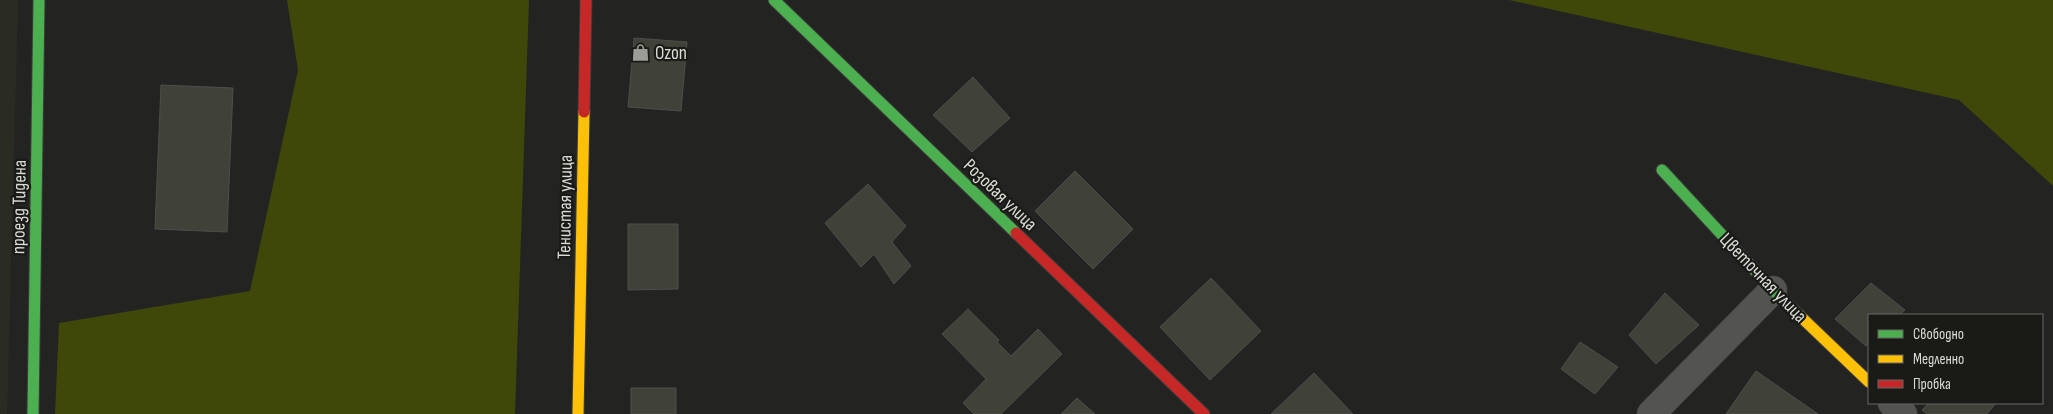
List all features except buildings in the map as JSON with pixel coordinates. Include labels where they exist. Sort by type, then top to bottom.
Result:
[{"type":"street","name":"проезд Тидена","points":[[33,414],[39,0]]},
{"type":"street","name":"Тенистая улица","points":[[578,414],[586,0]]},
{"type":"street","name":"Розовая улица","points":[[774,0],[1204,414]]},
{"type":"street","name":"Цветочная улица","points":[[1662,170],[1773,290],[1868,381]]},
{"type":"street","points":[[1652,414],[1773,290]]},
{"type":"street","points":[[1893,404],[1903,414]]},
{"type":"shaded area","points":[[0,0],[18,0],[7,414],[0,414]]},
{"type":"green space","points":[[287,0],[529,0],[515,414],[55,414],[59,323],[250,291],[298,70]]},
{"type":"green space","points":[[1509,0],[2053,0],[2053,186],[1959,100]]},
{"type":"traffic: fast","points":[[33,414],[39,0]]},
{"type":"traffic: fast","points":[[774,0],[1016,233]]},
{"type":"traffic: fast","points":[[1662,170],[1773,290],[1800,316]]},
{"type":"traffic: slow","points":[[578,414],[584,112]]},
{"type":"traffic: slow","points":[[1800,316],[1868,381]]},
{"type":"traffic: jam","points":[[584,112],[586,0]]},
{"type":"traffic: jam","points":[[1016,233],[1204,414]]},
{"type":"place","name":"Ozon","points":[[641,52]]}]
